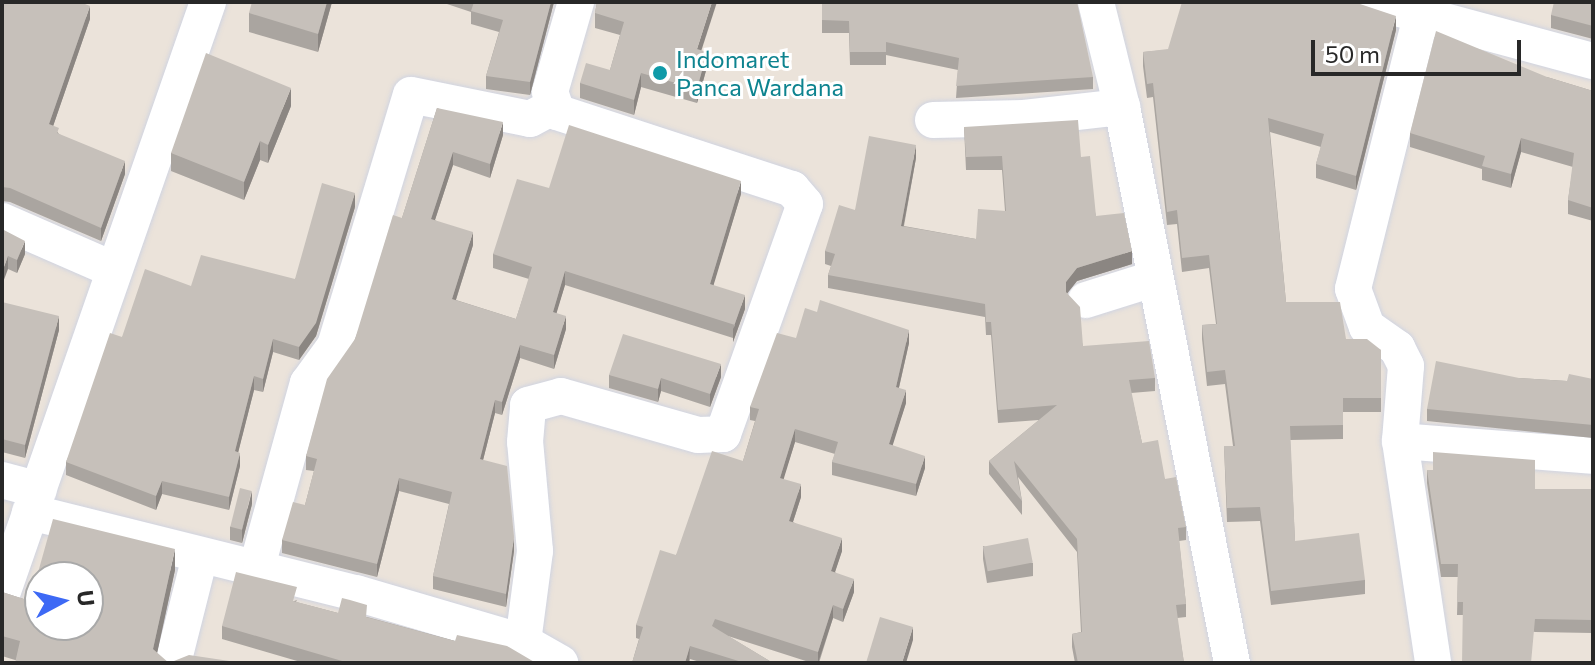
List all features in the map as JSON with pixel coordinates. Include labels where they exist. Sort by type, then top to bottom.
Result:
[{"type":"street","points":[[2,594],[208,2]]},
{"type":"street","points":[[553,107],[550,92],[576,2]]},
{"type":"street","points":[[1096,2],[1122,107],[1153,279],[1232,663]]},
{"type":"street","points":[[1374,2],[1443,14],[1593,61]]},
{"type":"street","points":[[1433,663],[1400,441],[1404,356],[1367,327],[1353,289],[1443,14]]},
{"type":"street","points":[[256,570],[308,383],[335,346],[411,95],[530,119],[553,107],[792,189],[805,204],[723,434],[698,435],[561,396],[528,405],[525,442],[535,551],[523,642]]},
{"type":"street","points":[[933,120],[1024,118],[1122,107]]},
{"type":"street","points":[[2,221],[114,270]]},
{"type":"street","points":[[1086,300],[1153,279]]},
{"type":"street","points":[[1400,441],[1593,456]]},
{"type":"street","points":[[2,480],[35,501],[200,556],[356,593],[523,642],[560,663]]},
{"type":"street","points":[[173,663],[200,556]]},
{"type":"building","points":[[2,2],[80,2],[90,6],[49,124],[59,128],[57,133],[125,161],[101,228],[2,187]]},
{"type":"building","points":[[252,2],[327,2],[318,34],[249,13]]},
{"type":"building","points":[[474,2],[551,2],[530,82],[486,76],[503,20],[471,11]]},
{"type":"building","points":[[597,2],[712,2],[697,49],[707,52],[697,89],[641,73],[634,100],[580,83],[586,63],[610,70],[624,22],[595,13]]},
{"type":"building","points":[[822,2],[1077,2],[1093,77],[956,86],[959,58],[886,42],[886,52],[850,52],[849,21],[822,20]]},
{"type":"building","points":[[1182,2],[1354,2],[1396,16],[1356,176],[1316,164],[1324,134],[1268,118],[1286,302],[1340,302],[1346,339],[1367,339],[1381,350],[1381,398],[1343,398],[1343,425],[1290,426],[1295,541],[1359,533],[1365,580],[1271,591],[1260,507],[1227,508],[1224,446],[1235,446],[1225,370],[1207,372],[1202,325],[1217,324],[1209,255],[1182,258],[1177,210],[1167,212],[1153,83],[1147,84],[1143,52],[1168,49]]},
{"type":"building","points":[[1554,2],[1593,2],[1593,26],[1551,15]]},
{"type":"building","points":[[1436,31],[1547,77],[1593,91],[1593,208],[1568,200],[1574,153],[1521,138],[1511,174],[1482,166],[1485,156],[1410,133]]},
{"type":"building","points":[[206,53],[291,88],[268,145],[260,141],[244,182],[171,153]]},
{"type":"building","points":[[437,108],[503,122],[490,164],[453,152],[431,219],[473,232],[452,299],[516,319],[532,267],[493,254],[517,179],[549,188],[569,125],[741,181],[710,284],[745,295],[734,325],[565,271],[553,312],[566,316],[554,355],[520,345],[502,402],[495,400],[480,459],[507,466],[514,537],[506,594],[433,576],[452,492],[399,478],[377,564],[282,540],[293,502],[305,505],[317,459],[306,456],[327,379],[355,339],[393,215],[402,218]]},
{"type":"building","points":[[1078,120],[1081,157],[1090,156],[1096,216],[1124,213],[1132,251],[1077,268],[1066,282],[1066,292],[1080,307],[1083,346],[1149,341],[1155,378],[1129,380],[1142,443],[1158,440],[1165,479],[1176,477],[1186,527],[1178,528],[1186,604],[1176,605],[1184,663],[1078,663],[1072,634],[1082,632],[1077,539],[1014,461],[1022,501],[989,461],[1057,405],[998,410],[991,322],[986,322],[985,304],[828,275],[835,254],[825,251],[839,205],[855,210],[869,136],[916,145],[901,226],[976,239],[978,209],[1006,211],[1002,156],[966,157],[964,127]]},
{"type":"building","points":[[322,183],[355,193],[316,323],[299,347],[273,339],[263,379],[254,376],[235,451],[240,453],[229,497],[162,481],[156,496],[66,462],[110,333],[122,337],[145,269],[191,286],[201,255],[295,279]]},
{"type":"building","points":[[2,229],[25,241],[17,260],[8,256],[2,272]]},
{"type":"building","points":[[820,300],[909,330],[896,387],[906,390],[889,444],[925,456],[916,484],[832,462],[838,442],[795,429],[780,478],[801,484],[789,521],[842,538],[831,571],[854,579],[843,609],[833,605],[818,652],[715,619],[712,626],[773,663],[745,663],[690,646],[685,663],[632,663],[643,627],[636,625],[660,550],[676,555],[712,451],[743,461],[759,409],[750,407],[777,333],[796,338],[805,308],[817,312]]},
{"type":"building","points":[[2,302],[59,316],[25,445],[2,439]]},
{"type":"building","points":[[623,334],[721,364],[710,394],[661,378],[658,389],[609,375]]},
{"type":"building","points":[[1436,361],[1519,378],[1567,381],[1569,374],[1593,379],[1593,425],[1427,409]]},
{"type":"building","points":[[1433,452],[1535,460],[1535,489],[1593,489],[1593,627],[1592,620],[1535,619],[1531,663],[1462,663],[1463,602],[1457,602],[1458,564],[1441,564],[1427,470],[1433,470]]},
{"type":"building","points":[[240,488],[252,491],[242,530],[230,527]]},
{"type":"building","points":[[53,519],[175,549],[153,649],[169,663],[15,663],[20,641],[2,636],[2,592],[24,599],[24,641],[104,641],[104,561],[41,561]]},
{"type":"building","points":[[1028,538],[1033,563],[988,571],[983,547]]},
{"type":"building","points":[[236,572],[297,587],[293,601],[338,613],[342,598],[350,600],[367,605],[366,617],[455,641],[457,635],[507,646],[536,663],[349,663],[222,626]]},
{"type":"building","points":[[880,617],[913,627],[902,663],[866,663]]},
{"type":"building","points":[[189,655],[243,663],[169,663]]},
{"type":"place","name":"Indomaret Panca Wardana","points":[[660,73]]}]
